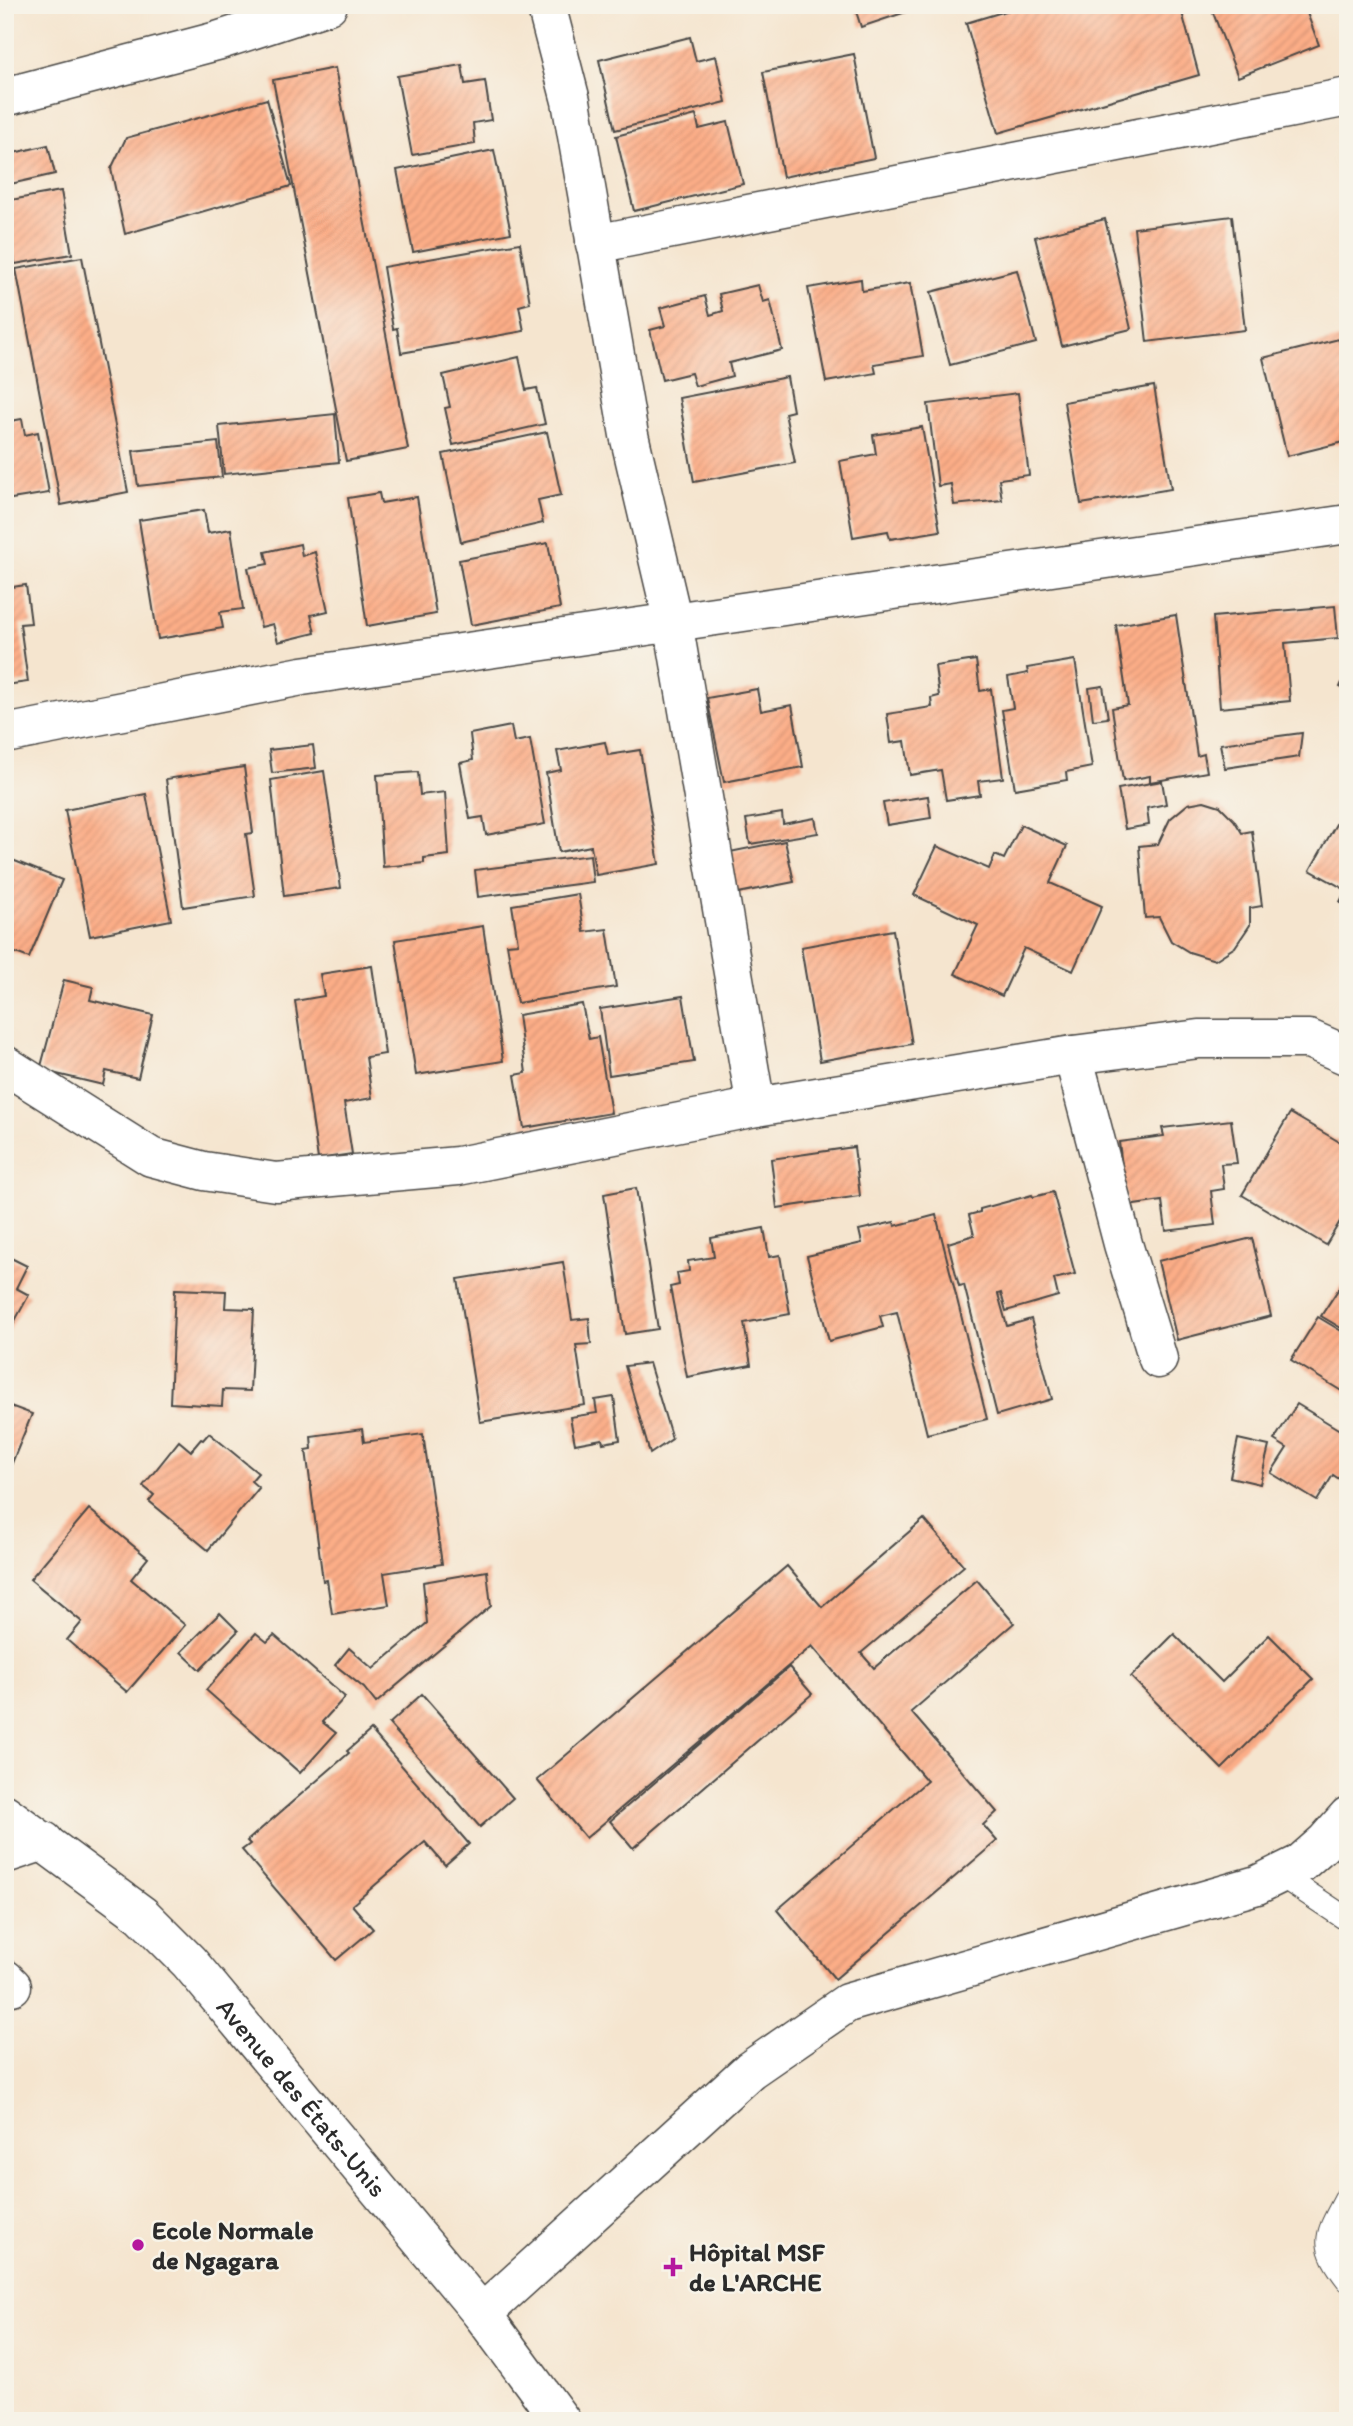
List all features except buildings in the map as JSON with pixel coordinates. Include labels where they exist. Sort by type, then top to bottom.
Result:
[{"type":"street","points":[[5,97],[217,41],[328,5]]},
{"type":"street","points":[[546,5],[571,101],[629,435],[673,622],[756,1107]]},
{"type":"street","points":[[595,244],[1348,97]]},
{"type":"street","points":[[5,734],[302,676],[1348,524]]},
{"type":"street","points":[[5,1065],[151,1157],[204,1171],[276,1182],[458,1167],[756,1107],[1073,1055],[1199,1039],[1309,1039],[1348,1056]]},
{"type":"street","points":[[1073,1055],[1123,1244],[1158,1359]]},
{"type":"street","name":"Avenue des États-Unis","points":[[5,1814],[142,1915],[189,1962],[482,2314],[561,2421]]},
{"type":"street","points":[[482,2314],[750,2070],[847,2003],[1257,1885],[1300,1864],[1325,1842],[1348,1816]]},
{"type":"street","points":[[5,1854],[44,1841]]},
{"type":"lane","points":[[1279,1874],[1348,1920]]},
{"type":"lane","points":[[1348,2195],[1326,2244],[1333,2261],[1348,2280]]},
{"type":"place","name":"Ecole Normale de Ngagara","points":[[138,2245]]},
{"type":"place","name":"Hôpital MSF de L'ARCHE","points":[[673,2267]]}]
